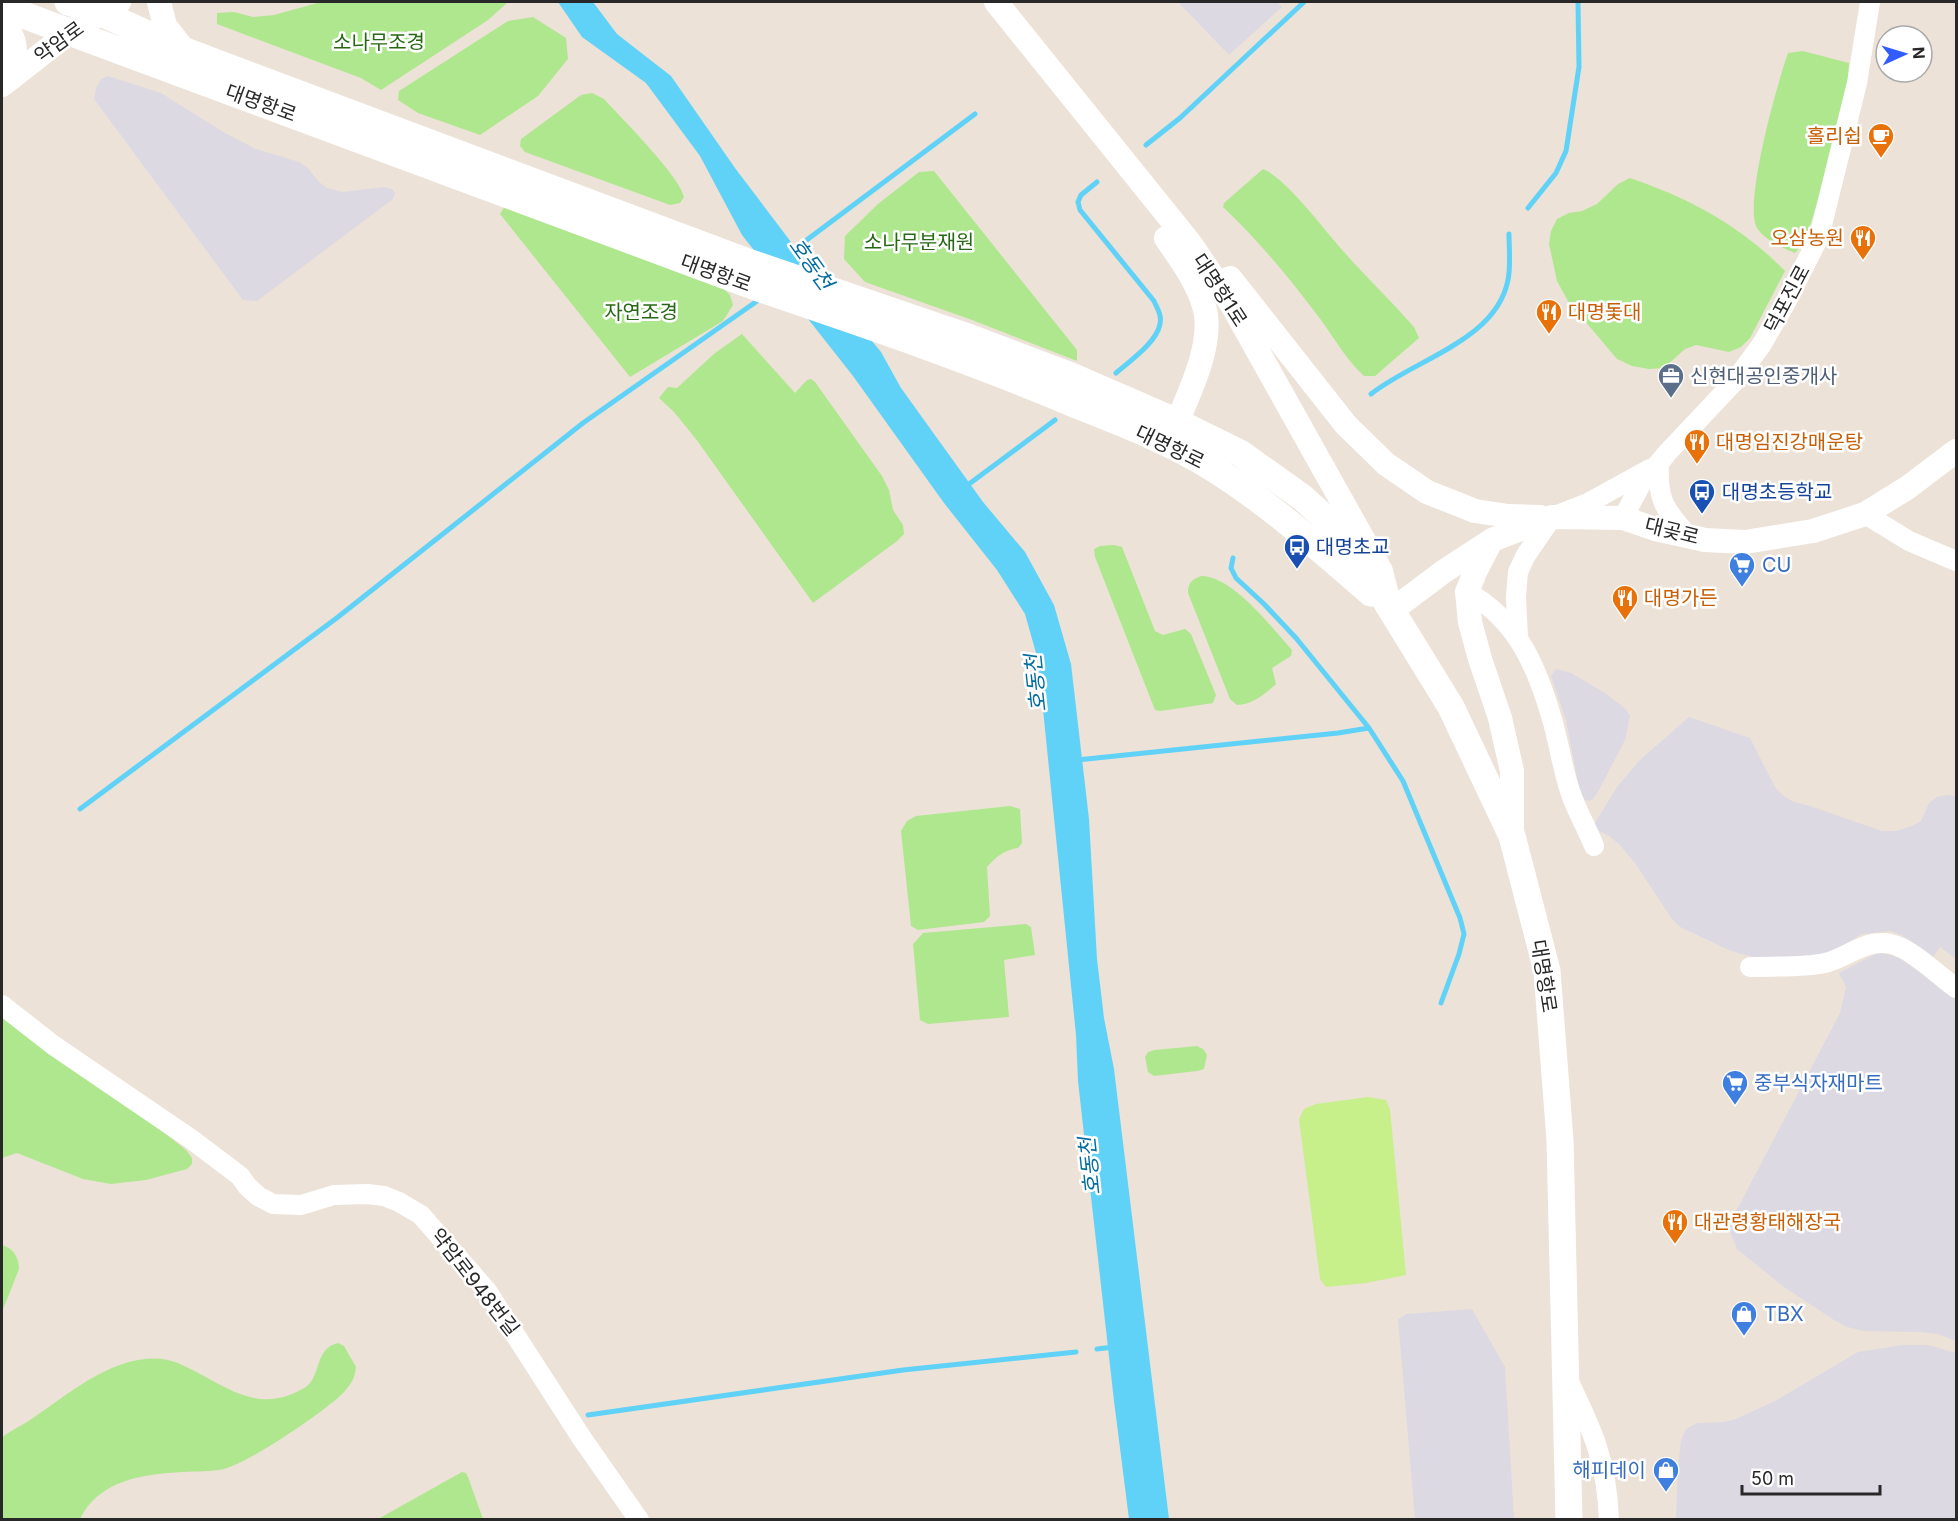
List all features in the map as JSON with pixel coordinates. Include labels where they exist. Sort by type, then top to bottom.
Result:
[{"type":"main road","name":"대명항로","points":[[68,2],[110,7],[185,51],[745,261],[1071,376],[1172,432],[1211,467],[1272,508],[1391,611],[1451,707],[1512,836],[1547,971],[1560,1140],[1569,1520]]},
{"type":"main road","name":"대명항로","points":[[2,7],[764,290],[1172,432]]},
{"type":"street","points":[[159,2],[165,26],[185,51]]},
{"type":"street","name":"대명항1로","points":[[977,2],[1162,231],[1196,286],[1205,307],[1207,327],[1198,369],[1172,432]]},
{"type":"street","name":"대명항1로","points":[[996,2],[1190,243],[1232,305],[1381,571],[1391,611]]},
{"type":"street","name":"덕포진로","points":[[1623,519],[1641,484],[1735,381],[1762,344],[1819,237],[1857,83],[1870,2]]},
{"type":"street","name":"약암로","points":[[2,85],[70,32],[110,7]]},
{"type":"street","points":[[2,22],[12,34],[15,52],[10,68],[2,78]]},
{"type":"street","points":[[1190,243],[1233,281],[1346,425],[1386,464],[1427,492],[1475,511],[1508,516],[1552,517],[1615,489],[1659,464]]},
{"type":"street","name":"대곶로","points":[[1391,611],[1443,572],[1492,540],[1552,517],[1623,519],[1705,540],[1745,542],[1813,531],[1865,514],[1907,488],[1956,451]]},
{"type":"street","points":[[1659,464],[1658,483],[1661,499],[1670,516],[1688,536]]},
{"type":"street","points":[[1865,514],[1909,541],[1956,561]]},
{"type":"street","points":[[1518,638],[1516,597],[1518,572],[1535,540],[1552,517]]},
{"type":"street","points":[[1492,540],[1467,592],[1470,622],[1479,659],[1500,718],[1512,771],[1512,836]]},
{"type":"street","points":[[1467,592],[1486,602],[1502,617],[1518,638],[1537,675],[1552,720],[1570,794],[1594,846]]},
{"type":"street","points":[[1750,967],[1811,965],[1828,962],[1866,945],[1891,944],[1901,948],[1956,988]]},
{"type":"street","name":"약암로948번길","points":[[2,1005],[62,1052],[183,1133],[240,1176],[258,1196],[273,1204],[301,1205],[334,1195],[367,1194],[384,1196],[421,1215],[487,1291],[581,1437],[639,1520]]},
{"type":"street","name":"대명항로","points":[[1566,1375],[1597,1443],[1607,1482],[1609,1520]]},
{"type":"shaded area","points":[[1178,2],[1277,2],[1282,7],[1229,55]]},
{"type":"shaded area","points":[[108,76],[161,93],[225,133],[256,149],[299,162],[327,188],[342,192],[385,187],[392,189],[395,193],[393,199],[257,301],[243,300],[94,99],[101,79]]},
{"type":"shaded area","points":[[1556,669],[1571,673],[1605,693],[1626,709],[1630,716],[1625,740],[1599,790],[1589,801],[1585,800],[1579,788],[1566,720],[1551,676]]},
{"type":"shaded area","points":[[1689,717],[1750,738],[1775,787],[1782,795],[1794,802],[1882,831],[1896,831],[1912,826],[1921,821],[1929,803],[1937,797],[1956,796],[1956,959],[1940,947],[1933,957],[1902,935],[1890,931],[1862,934],[1831,953],[1789,958],[1757,958],[1731,951],[1680,927],[1672,919],[1635,863],[1619,844],[1597,830],[1595,823],[1617,787],[1641,759]]},
{"type":"shaded area","points":[[1878,953],[1901,959],[1956,998],[1956,1341],[1938,1334],[1864,1331],[1847,1327],[1784,1287],[1737,1249],[1730,1232],[1732,1219],[1840,1013],[1846,987],[1839,973]]},
{"type":"shaded area","points":[[1472,1309],[1505,1367],[1514,1519],[1415,1519],[1398,1319],[1407,1314]]},
{"type":"shaded area","points":[[1902,1345],[1928,1345],[1956,1353],[1956,1519],[1676,1519],[1681,1440],[1686,1429],[1697,1423],[1736,1419],[1775,1401],[1858,1352]]},
{"type":"green space","name":"소나무조경","points":[[321,2],[508,2],[488,20],[381,90],[361,78],[217,24],[217,13],[234,12],[253,17],[274,15]]},
{"type":"green space","name":"소나무조경","points":[[533,17],[566,38],[568,59],[538,96],[480,135],[418,113],[398,100],[399,91],[508,21]]},
{"type":"green space","points":[[1803,51],[1849,63],[1848,79],[1829,164],[1806,239],[1795,253],[1769,240],[1760,232],[1754,215],[1758,169],[1777,89],[1788,53]]},
{"type":"green space","points":[[592,93],[604,99],[661,162],[680,188],[684,197],[680,203],[670,205],[525,152],[520,146],[521,139],[581,95]]},
{"type":"green space","points":[[1263,169],[1294,194],[1414,327],[1419,338],[1375,376],[1364,376],[1358,370],[1287,276],[1223,207],[1224,203]]},
{"type":"green space","name":"소나무분재원","points":[[934,171],[1077,350],[1077,361],[865,282],[844,259],[845,236],[878,204],[919,172]]},
{"type":"green space","points":[[1630,178],[1673,195],[1713,215],[1751,240],[1785,271],[1750,338],[1741,347],[1729,352],[1696,345],[1685,349],[1664,368],[1649,369],[1632,366],[1617,359],[1568,301],[1557,281],[1549,244],[1551,231],[1557,219],[1597,204],[1618,184]]},
{"type":"green space","name":"자연조경","points":[[505,206],[722,287],[730,295],[733,305],[723,321],[630,377],[500,214]]},
{"type":"green space","points":[[742,334],[795,393],[807,380],[811,379],[815,382],[882,476],[889,490],[893,510],[903,525],[904,534],[897,541],[813,603],[696,439],[659,398],[668,387],[677,388],[715,353]]},
{"type":"green space","points":[[1114,545],[1122,547],[1155,631],[1163,635],[1185,629],[1191,634],[1216,695],[1213,703],[1155,710],[1095,557],[1094,549]]},
{"type":"green space","points":[[1201,576],[1213,578],[1238,593],[1251,604],[1292,650],[1291,656],[1272,668],[1276,684],[1263,695],[1243,705],[1237,705],[1230,699],[1188,593],[1191,582]]},
{"type":"green space","points":[[1010,806],[1020,809],[1022,843],[1018,848],[1001,855],[987,867],[990,916],[984,922],[918,930],[911,926],[901,831],[907,821],[916,816]]},
{"type":"green space","points":[[1026,924],[1031,927],[1035,955],[1004,960],[1009,1017],[928,1024],[920,1020],[913,944],[923,933]]},
{"type":"green space","points":[[2,1014],[157,1127],[186,1150],[192,1158],[192,1164],[187,1169],[146,1180],[111,1184],[83,1179],[17,1153],[2,1158]]},
{"type":"green space","points":[[1197,1046],[1207,1055],[1204,1069],[1154,1076],[1148,1072],[1145,1057],[1148,1052]]},
{"type":"green space","points":[[1368,1097],[1386,1100],[1390,1110],[1406,1275],[1366,1283],[1326,1287],[1320,1279],[1299,1119],[1304,1109],[1316,1104]]},
{"type":"green space","points":[[2,1245],[15,1254],[19,1269],[2,1312]]},
{"type":"green space","points":[[338,1343],[344,1346],[356,1367],[354,1378],[349,1386],[305,1423],[251,1457],[224,1469],[153,1475],[124,1482],[98,1495],[80,1519],[2,1519],[2,1437],[96,1376],[131,1361],[168,1360],[248,1397],[278,1398],[293,1394],[307,1386],[315,1375],[325,1350]]},
{"type":"green space","points":[[462,1472],[468,1477],[483,1519],[378,1519]]},
{"type":"water","name":"호동천","points":[[558,2],[593,2],[617,34],[671,76],[735,168],[797,250],[881,352],[901,388],[983,502],[1025,552],[1054,605],[1071,664],[1089,819],[1097,959],[1104,1018],[1114,1069],[1169,1519],[1129,1519],[1078,1081],[1076,1035],[1038,660],[1025,614],[997,570],[944,503],[853,376],[742,235],[700,156],[646,83],[582,37]]},
{"type":"waterway","points":[[1146,145],[1180,118],[1304,2]]},
{"type":"waterway","points":[[1528,208],[1556,173],[1566,151],[1579,67],[1578,2]]},
{"type":"waterway","name":"호동천","points":[[792,251],[975,114]]},
{"type":"waterway","points":[[1097,182],[1081,195],[1078,202],[1080,210],[1154,301],[1160,318],[1158,331],[1154,338],[1116,373]]},
{"type":"waterway","points":[[1371,394],[1452,347],[1488,319],[1500,301],[1508,280],[1509,234]]},
{"type":"waterway","points":[[80,809],[338,617],[583,423],[760,299]]},
{"type":"waterway","points":[[965,487],[1055,420]]},
{"type":"waterway","points":[[1233,558],[1231,568],[1236,578],[1296,638],[1369,728]]},
{"type":"waterway","points":[[1077,760],[1369,728],[1403,781],[1460,918],[1464,934],[1441,1003]]},
{"type":"waterway","points":[[1097,1349],[1114,1347]]},
{"type":"waterway","points":[[588,1415],[903,1370],[1076,1352]]},
{"type":"place","name":"홀리쉽","points":[[1881,159]]},
{"type":"place","name":"오삼농원","points":[[1863,261]]},
{"type":"place","name":"대명돛대","points":[[1549,335]]},
{"type":"place","name":"신현대공인중개사","points":[[1671,399]]},
{"type":"place","name":"대명임진강매운탕","points":[[1697,465]]},
{"type":"place","name":"대명초등학교","points":[[1702,515]]},
{"type":"place","name":"대명초교","points":[[1297,570]]},
{"type":"place","name":"CU","points":[[1742,588]]},
{"type":"place","name":"대명가든","points":[[1625,621]]},
{"type":"place","name":"중부식자재마트","points":[[1735,1106]]},
{"type":"place","name":"대관령황태해장국","points":[[1675,1245]]},
{"type":"place","name":"TBX","points":[[1744,1337]]},
{"type":"place","name":"해피데이","points":[[1666,1493]]}]
